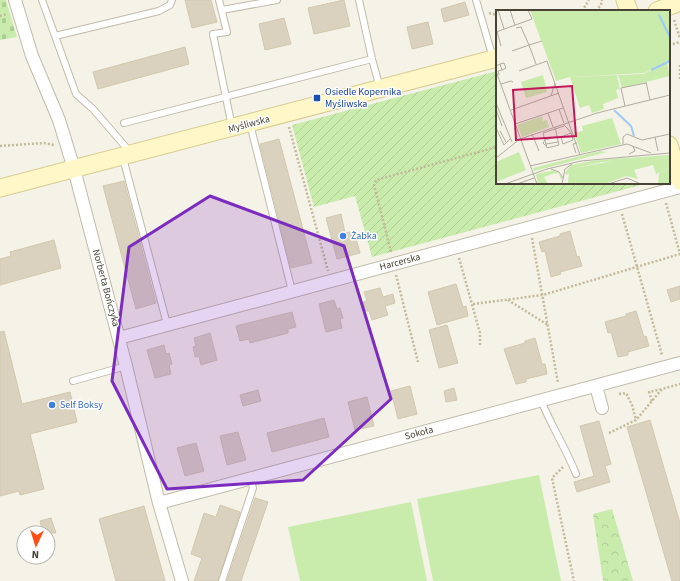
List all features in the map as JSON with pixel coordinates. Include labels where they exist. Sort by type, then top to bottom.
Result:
[{"type":"street","name":"Norberta Bończyka","points":[[15,0],[32,56],[59,120],[74,169],[119,338],[159,503],[182,581]]},
{"type":"street","points":[[626,0],[629,10]]},
{"type":"street","points":[[660,10],[680,2]]},
{"type":"street","name":"Myśliwska","points":[[0,188],[128,156],[495,59]]},
{"type":"street","points":[[670,148],[680,181]]},
{"type":"street","name":"Harcerska","points":[[119,338],[619,204],[680,186]]},
{"type":"street","name":"Sokoła","points":[[159,503],[680,363]]},
{"type":"street","points":[[596,386],[602,408]]},
{"type":"lane","points":[[42,0],[76,94],[93,109],[128,156],[167,324]]},
{"type":"lane","points":[[55,36],[159,11],[170,5],[172,0]]},
{"type":"lane","points":[[219,0],[227,32],[213,34],[225,97],[233,128]]},
{"type":"lane","points":[[222,10],[277,0]]},
{"type":"lane","points":[[359,0],[372,59],[381,90]]},
{"type":"lane","points":[[476,0],[495,59]]},
{"type":"lane","points":[[124,123],[372,59]]},
{"type":"lane","points":[[250,124],[292,291]]},
{"type":"lane","points":[[73,381],[126,366]]},
{"type":"lane","points":[[541,400],[552,426],[571,460],[576,474]]},
{"type":"lane","points":[[222,581],[252,488],[251,479]]},
{"type":"path","points":[[583,10],[589,0]]},
{"type":"path","points":[[597,10],[602,5],[602,0]]},
{"type":"path","points":[[680,20],[674,22],[680,38]]},
{"type":"path","points":[[670,45],[680,42]]},
{"type":"path","points":[[680,65],[680,79]]},
{"type":"path","points":[[286,114],[331,281]]},
{"type":"path","points":[[0,146],[44,143],[57,146]]},
{"type":"path","points":[[392,257],[374,185],[376,180],[496,148]]},
{"type":"path","points":[[473,304],[543,295],[680,254],[662,192]]},
{"type":"path","points":[[619,204],[661,353]]},
{"type":"path","points":[[529,228],[561,395]]},
{"type":"path","points":[[456,248],[473,304],[480,333],[480,345]]},
{"type":"path","points":[[396,275],[418,362]]},
{"type":"path","points":[[507,300],[548,326]]},
{"type":"path","points":[[652,402],[649,392],[680,384]]},
{"type":"path","points":[[609,433],[636,420],[662,389]]},
{"type":"path","points":[[619,394],[626,393],[632,405],[636,420]]},
{"type":"path","points":[[571,460],[552,478],[574,581]]},
{"type":"highlighted area","points":[[210,196],[344,246],[391,399],[303,480],[167,489],[112,381],[129,247]]},
{"type":"green space","points":[[0,0],[6,0],[17,37],[0,40]]},
{"type":"green space","points":[[496,71],[496,184],[644,184],[372,257],[355,196],[314,207],[292,125]]},
{"type":"green space","points":[[539,475],[561,581],[433,581],[417,499]]},
{"type":"green space","points":[[411,502],[427,581],[300,581],[288,527]]},
{"type":"green space","points":[[612,509],[633,581],[603,581],[593,514]]},
{"type":"building","points":[[185,0],[211,0],[217,22],[192,28]]},
{"type":"building","points":[[344,0],[350,26],[314,34],[308,8]]},
{"type":"building","points":[[465,2],[469,15],[444,22],[441,9]]},
{"type":"building","points":[[284,18],[291,44],[265,50],[259,24]]},
{"type":"building","points":[[428,22],[433,44],[412,49],[407,27]]},
{"type":"building","points":[[185,47],[189,64],[98,89],[93,72]]},
{"type":"building","points":[[279,139],[312,263],[291,268],[260,144]]},
{"type":"building","points":[[124,181],[156,303],[136,309],[103,186]]},
{"type":"building","name":"Żabka","points":[[341,214],[345,233],[354,231],[360,253],[337,259],[326,218]]},
{"type":"building","points":[[570,231],[577,257],[579,256],[582,266],[560,272],[561,274],[551,277],[545,251],[542,252],[539,242],[560,236],[560,234]]},
{"type":"building","points":[[54,240],[61,268],[0,285],[0,259],[11,256],[10,252]]},
{"type":"building","points":[[456,284],[463,307],[466,306],[468,316],[437,325],[428,292]]},
{"type":"building","points":[[680,286],[680,299],[671,302],[667,290]]},
{"type":"building","points":[[380,288],[383,297],[393,294],[395,303],[385,306],[388,315],[372,320],[369,311],[366,311],[363,302],[367,301],[364,292]]},
{"type":"building","points":[[334,300],[337,309],[340,308],[343,318],[340,319],[342,328],[326,332],[319,304]]},
{"type":"building","points":[[636,311],[644,337],[646,336],[649,346],[628,352],[628,355],[618,357],[611,332],[608,333],[605,322],[626,316],[626,314]]},
{"type":"building","points":[[292,312],[296,327],[288,329],[288,333],[250,343],[249,339],[240,341],[236,326]]},
{"type":"building","points":[[447,325],[458,363],[439,368],[429,330]]},
{"type":"building","name":"Self Boksy","points":[[4,331],[22,404],[70,392],[77,422],[30,434],[44,489],[20,495],[19,491],[0,496],[0,332]]},
{"type":"building","points":[[210,333],[217,360],[201,365],[199,356],[195,357],[193,347],[196,346],[194,338]]},
{"type":"building","points":[[535,338],[542,364],[545,364],[547,374],[526,379],[526,382],[516,384],[504,349],[525,343],[525,341]]},
{"type":"building","points":[[164,345],[166,354],[169,353],[172,364],[169,365],[171,374],[155,378],[147,350]]},
{"type":"building","points":[[410,386],[417,414],[398,419],[391,391]]},
{"type":"building","points":[[454,388],[457,400],[446,402],[444,391]]},
{"type":"building","points":[[258,390],[261,401],[243,406],[240,395]]},
{"type":"building","points":[[367,397],[374,426],[355,430],[348,402]]},
{"type":"building","points":[[324,418],[329,437],[272,452],[267,433]]},
{"type":"building","points":[[650,420],[680,523],[680,581],[672,581],[627,427]]},
{"type":"building","points":[[599,421],[611,464],[605,466],[610,482],[577,492],[574,482],[594,476],[580,426]]},
{"type":"building","points":[[238,432],[246,460],[227,465],[220,436]]},
{"type":"building","points":[[196,443],[204,471],[185,476],[177,448]]},
{"type":"building","points":[[255,498],[268,502],[241,581],[227,581]]},
{"type":"building","points":[[220,505],[240,512],[218,581],[194,581],[202,558],[191,554],[204,513],[216,517]]},
{"type":"building","points":[[144,506],[165,581],[116,581],[99,519]]},
{"type":"building","points":[[51,518],[53,525],[41,525],[40,521]]},
{"type":"place","name":"Osiedle Kopernika Myśliwska","points":[[317,98]]},
{"type":"place","name":"Żabka","points":[[343,236]]},
{"type":"place","name":"Self Boksy","points":[[52,405]]}]
